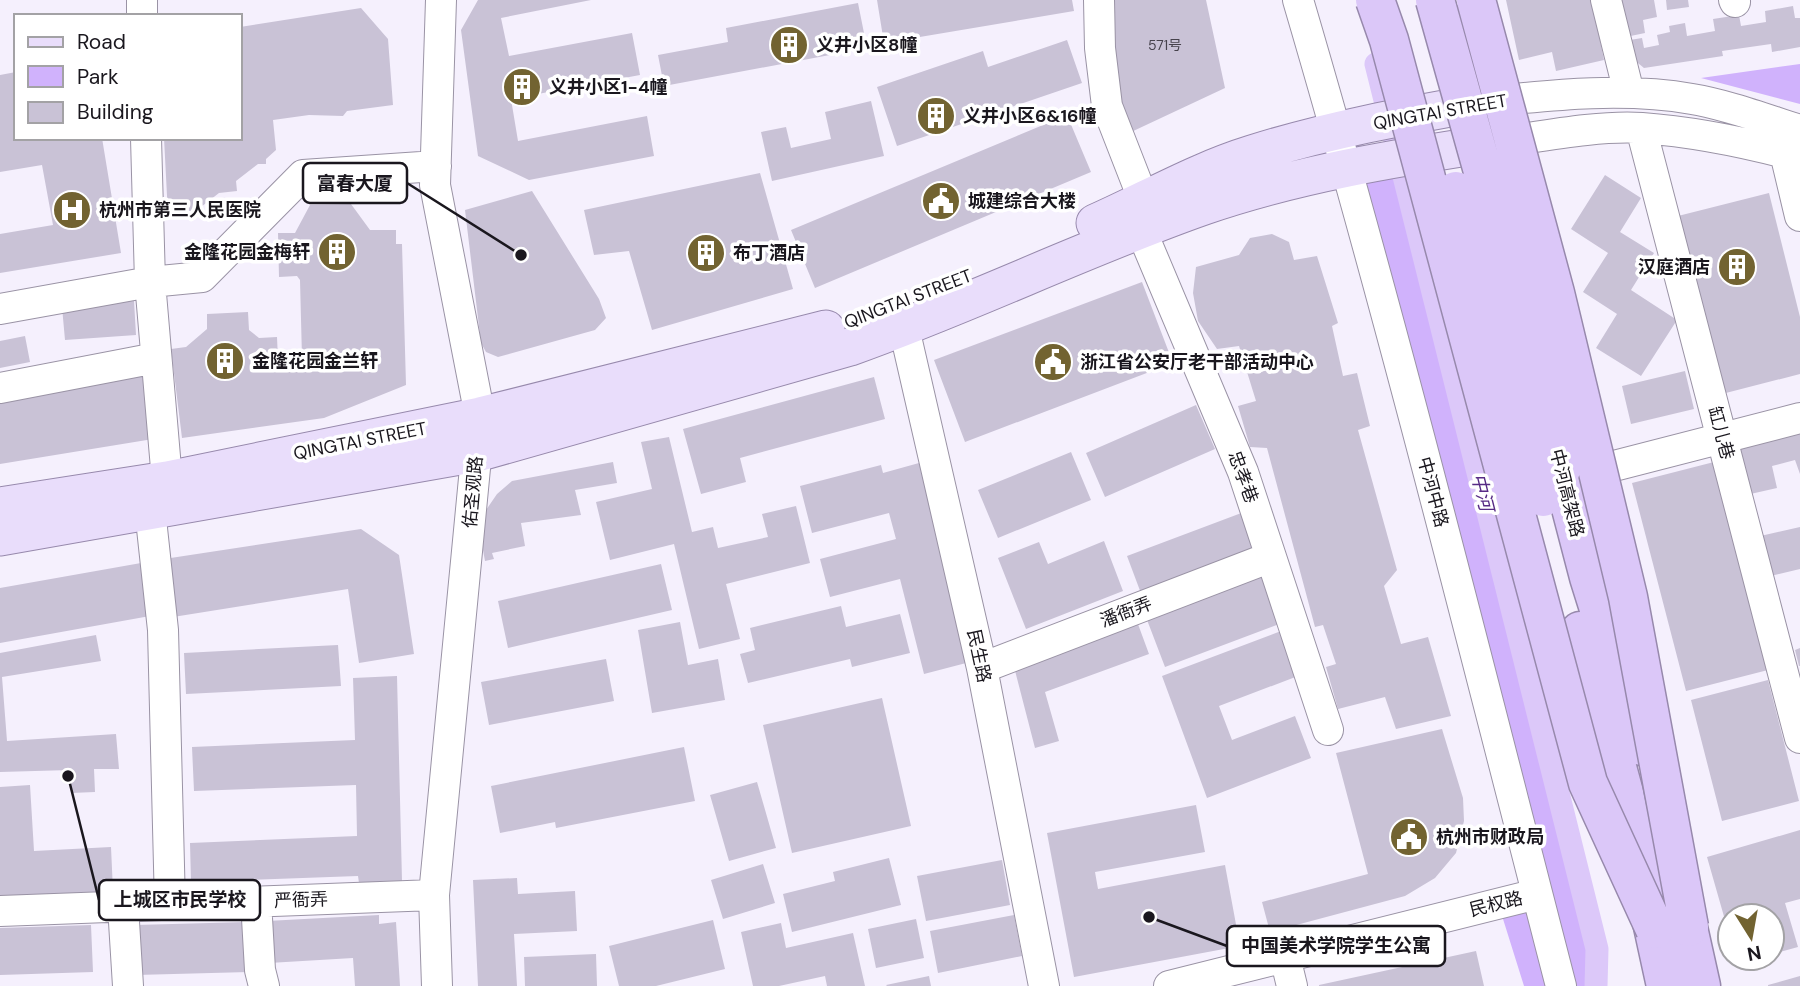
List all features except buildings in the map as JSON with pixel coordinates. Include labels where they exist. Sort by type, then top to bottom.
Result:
[{"type":"highway","points":[[1375,0],[1389,40],[1587,783],[1672,928]]},
{"type":"highway","name":"中河高架路","points":[[1403,0],[1624,793],[1672,928],[1701,986]]},
{"type":"highway","name":"中河高架路","points":[[1435,0],[1519,300],[1589,577],[1644,750],[1672,928],[1666,986]]},
{"type":"highway","points":[[1476,0],[1555,293],[1628,597],[1672,928]]},
{"type":"main road","points":[[1393,0],[1413,115],[1423,154],[1478,317],[1649,986]]},
{"type":"main road","points":[[1462,0],[1493,143],[1578,475],[1622,643],[1719,986]]},
{"type":"main road","name":"QINGTAI STREET","points":[[0,506],[159,495],[477,453],[850,347],[904,328],[1143,215],[1191,176],[1251,154],[1413,115],[1483,102]]},
{"type":"main road","name":"QINGTAI STREET","points":[[0,537],[848,323],[1052,243],[1143,215],[1206,206],[1355,168],[1493,143]]},
{"type":"street","name":"佑圣观路","points":[[437,986],[434,895],[480,416],[435,185],[441,0]]},
{"type":"street","name":"忠孝巷","points":[[1099,0],[1100,48],[1107,106],[1143,215],[1243,472],[1328,730]]},
{"type":"street","name":"中河中路","points":[[1298,0],[1347,130],[1419,436],[1561,986]]},
{"type":"street","points":[[1606,0],[1629,93]]},
{"type":"street","name":"QINGTAI STREET","points":[[1483,102],[1556,95],[1629,93],[1692,99],[1795,146]]},
{"type":"street","name":"QINGTAI STREET","points":[[1493,143],[1572,132],[1641,128],[1795,146]]},
{"type":"street","name":"缸儿巷","points":[[1641,128],[1800,738]]},
{"type":"street","points":[[146,140],[150,282],[156,358],[170,905]]},
{"type":"street","points":[[1795,146],[1800,215]]},
{"type":"street","points":[[0,309],[150,282],[202,277],[303,175],[436,166]]},
{"type":"street","name":"民生路","points":[[904,328],[982,668],[1044,986]]},
{"type":"street","points":[[0,388],[156,358]]},
{"type":"street","points":[[1578,475],[1800,418]]},
{"type":"street","name":"潘衙弄","points":[[982,668],[1270,557]]},
{"type":"street","name":"民权路","points":[[1169,986],[1537,894]]},
{"type":"street","name":"严衙弄","points":[[0,911],[434,895]]},
{"type":"street","points":[[256,901],[260,970],[264,986]]},
{"type":"street","points":[[123,906],[128,986]]},
{"type":"street","points":[[1285,957],[1292,986]]},
{"type":"green space","points":[[1800,64],[1800,104],[1701,78]]},
{"type":"green space","points":[[1421,159],[1597,949],[1591,986],[1524,986],[1498,903],[1536,894],[1346,169]]},
{"type":"waterway","name":"中河","points":[[1376,64],[1597,949],[1596,986]]},
{"type":"place","name":"义井小区8幢","points":[[789,45]]},
{"type":"place","name":"义井小区1-4幢","points":[[522,87]]},
{"type":"place","name":"义井小区6&16幢","points":[[936,116]]},
{"type":"place","name":"城建综合大楼","points":[[941,201]]},
{"type":"place","name":"杭州市第三人民医院","points":[[72,210]]},
{"type":"place","name":"金隆花园金梅轩","points":[[337,252]]},
{"type":"place","name":"布丁酒店","points":[[706,253]]},
{"type":"place","name":"富春大厦","points":[[521,255]]},
{"type":"place","name":"汉庭酒店","points":[[1737,267]]},
{"type":"place","name":"金隆花园金兰轩","points":[[225,361]]},
{"type":"place","name":"浙江省公安厅老干部活动中心","points":[[1053,362]]},
{"type":"place","name":"上城区市民学校","points":[[68,776]]},
{"type":"place","name":"杭州市财政局","points":[[1409,837]]},
{"type":"place","name":"中国美术学院学生公寓","points":[[1149,917]]}]
